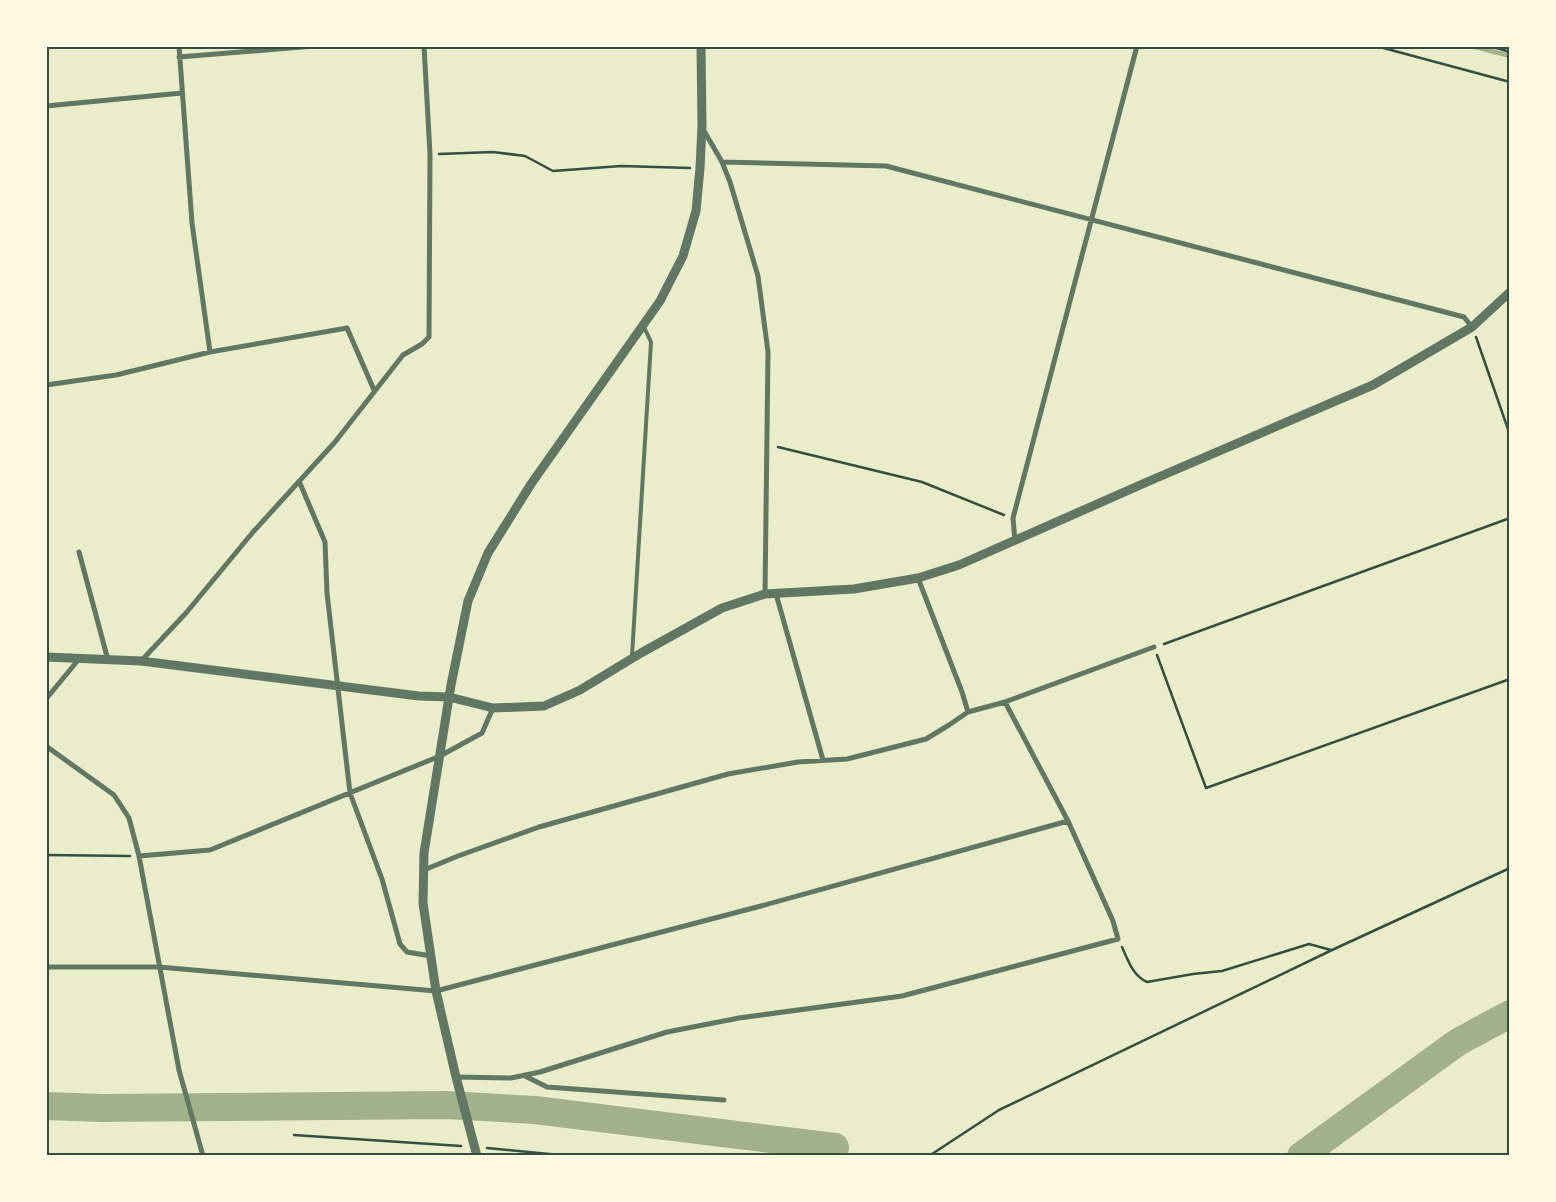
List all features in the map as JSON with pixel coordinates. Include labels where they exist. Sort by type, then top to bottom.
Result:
[{"type":"street","points":[[179,46],[192,222],[210,352]]},
{"type":"street","points":[[180,58],[314,46]]},
{"type":"street","points":[[141,661],[186,613],[253,532],[336,442],[374,390],[403,355],[429,338],[430,154],[424,46]]},
{"type":"street","points":[[476,1151],[436,991],[423,903],[424,853],[449,697],[468,601],[488,553],[531,484],[660,302],[683,256],[696,210],[700,168],[702,126],[701,46]]},
{"type":"street","points":[[1015,541],[1013,518],[1137,46]]},
{"type":"street","points":[[46,106],[182,93]]},
{"type":"street","points":[[702,126],[722,162],[730,182],[758,276],[768,352],[765,594]]},
{"type":"street","points":[[722,162],[886,166],[1464,317],[1472,327]]},
{"type":"street","points":[[46,656],[141,661],[419,696],[449,697],[494,708],[544,706],[580,690],[632,658],[722,608],[765,594],[854,589],[918,578],[959,565],[1015,541],[1373,385],[1472,327],[1510,292]]},
{"type":"street","points":[[46,385],[116,375],[210,352],[347,328],[374,390]]},
{"type":"street","points":[[299,481],[324,542],[327,593],[350,793],[382,879],[400,944],[407,952],[431,956]]},
{"type":"street","points":[[79,552],[108,660]]},
{"type":"street","points":[[918,578],[968,712]]},
{"type":"street","points":[[776,594],[823,760]]},
{"type":"street","points":[[424,870],[539,827],[674,788],[728,774],[798,762],[847,759],[926,739],[968,712],[1004,702],[1154,647]]},
{"type":"street","points":[[46,699],[80,658]]},
{"type":"street","points":[[456,1077],[511,1078],[524,1076],[667,1032],[739,1018],[902,996],[1118,939],[1113,921],[1068,821],[1004,702]]},
{"type":"street","points":[[140,856],[210,850],[440,756],[482,733],[494,708]]},
{"type":"street","points":[[46,746],[114,795],[129,818],[140,856],[159,967],[180,1070],[203,1156]]},
{"type":"street","points":[[46,967],[159,967],[436,991],[761,906],[1068,821]]},
{"type":"street","points":[[524,1076],[547,1087],[724,1100]]},
{"type":"lane","points":[[632,658],[651,342],[643,325]]},
{"type":"path","points":[[1376,46],[1510,82]]},
{"type":"path","points":[[1490,46],[1510,52]]},
{"type":"path","points":[[430,154],[494,152],[525,156],[553,171],[621,166],[700,168]]},
{"type":"path","points":[[1472,327],[1510,435]]},
{"type":"path","points":[[767,445],[922,482],[1013,518]]},
{"type":"path","points":[[1510,518],[1154,647],[1206,788],[1510,679]]},
{"type":"path","points":[[46,855],[140,856]]},
{"type":"path","points":[[929,1156],[999,1110],[1332,950],[1510,868]]},
{"type":"path","points":[[1118,939],[1133,970],[1142,980],[1147,982],[1222,971],[1309,944],[1332,950]]},
{"type":"path","points":[[294,1135],[476,1151],[570,1156]]},
{"type":"waterway","points":[[1472,46],[1510,56]]},
{"type":"waterway","points":[[1301,1156],[1458,1042],[1510,1014]]},
{"type":"waterway","points":[[46,1106],[102,1108],[446,1105],[535,1110],[835,1147]]}]
